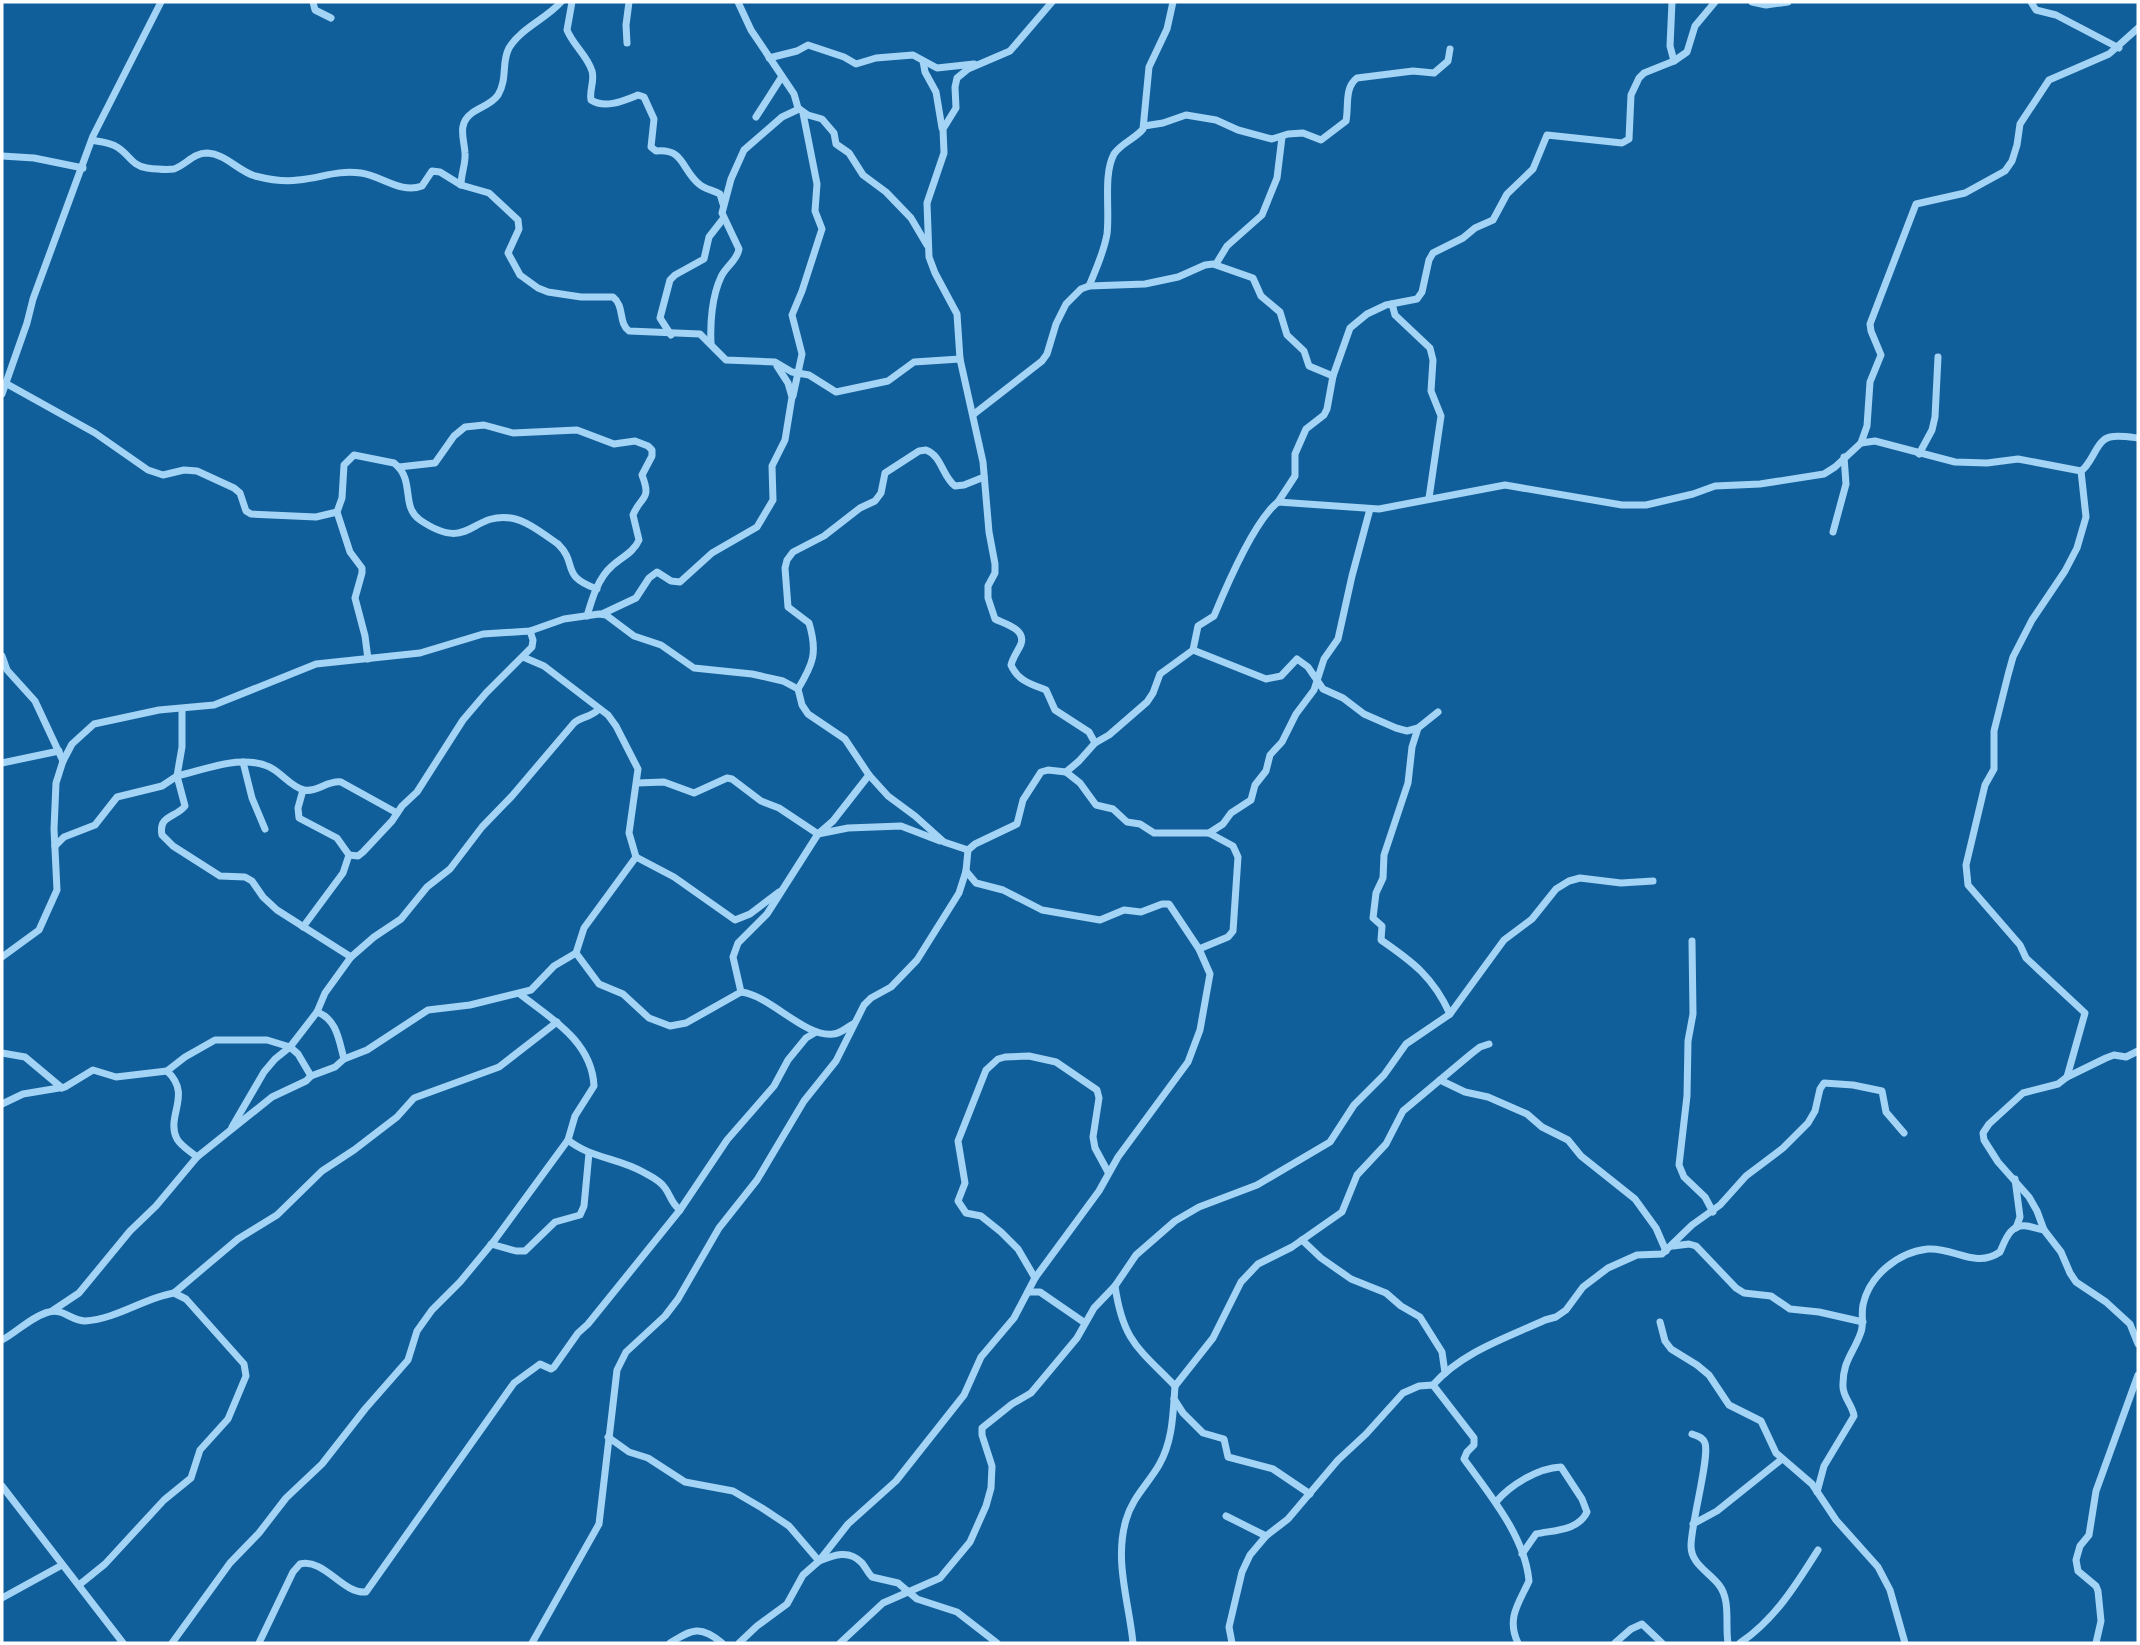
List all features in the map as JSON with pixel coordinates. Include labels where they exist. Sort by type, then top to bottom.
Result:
[{"type":"street","points":[[2,394],[33,299],[92,140],[161,2]]},
{"type":"street","points":[[313,2],[315,10],[331,18]]},
{"type":"street","points":[[461,185],[465,153],[462,137],[464,122],[474,112],[492,102],[499,92],[506,75],[507,51],[513,43],[561,2]]},
{"type":"street","points":[[572,2],[567,30],[581,48],[591,69],[591,100],[596,103],[609,103],[621,102],[638,95],[644,97],[654,119],[651,147],[656,151],[668,150],[675,153],[700,186],[720,194],[723,219],[739,249],[719,283],[710,326],[711,344]]},
{"type":"street","points":[[627,43],[629,2]]},
{"type":"street","points":[[2,957],[35,934],[43,923],[58,885],[55,793],[63,761],[78,737],[94,724],[159,710],[224,702],[303,667],[433,650],[484,634],[530,632],[564,620],[602,614],[636,598],[649,578],[657,572],[661,572],[671,581],[680,582],[712,553],[757,527],[773,500],[772,466],[785,440],[799,373],[801,346],[792,315],[822,229],[815,211],[817,187],[801,111],[794,94],[751,30],[738,2]]},
{"type":"street","points":[[943,129],[956,108],[954,87],[957,78],[968,69],[1010,51],[1052,2]]},
{"type":"street","points":[[1090,286],[1106,242],[1110,212],[1108,183],[1113,157],[1119,148],[1144,126],[1143,112],[1149,66],[1167,29],[1173,2]]},
{"type":"street","points":[[1672,2],[1670,41],[1674,61]]},
{"type":"street","points":[[1066,772],[1095,743],[1110,735],[1147,702],[1160,674],[1193,650],[1198,626],[1214,616],[1221,595],[1265,515],[1279,502],[1295,476],[1295,454],[1306,429],[1326,413],[1333,376],[1350,328],[1367,314],[1392,303],[1411,302],[1421,295],[1429,261],[1437,250],[1463,238],[1472,229],[1489,223],[1496,217],[1507,194],[1531,173],[1547,135],[1622,143],[1629,139],[1631,95],[1639,78],[1688,52],[1693,30],[1712,5],[1703,2]]},
{"type":"street","points":[[1752,2],[1766,5],[1788,2]]},
{"type":"street","points":[[2031,2],[2036,10],[2056,15],[2119,48]]},
{"type":"street","points":[[1861,443],[1867,426],[1870,382],[1881,355],[1870,324],[1916,204],[1965,193],[2005,171],[2012,161],[2020,124],[2044,85],[2052,79],[2102,59],[2119,48],[2138,28]]},
{"type":"street","points":[[769,58],[808,45],[856,64],[876,58],[913,55],[940,69],[960,64],[978,64]]},
{"type":"street","points":[[1144,126],[1186,115],[1216,120],[1238,130],[1272,139],[1291,134],[1306,134],[1321,140],[1346,121],[1349,90],[1351,83],[1357,78],[1412,71],[1434,73],[1448,61],[1450,49]]},
{"type":"street","points":[[923,61],[925,72],[936,92],[943,129],[944,153],[927,203],[927,245]]},
{"type":"street","points":[[757,117],[781,78]]},
{"type":"street","points":[[723,205],[744,150],[782,117],[801,111],[822,119],[834,133],[836,144],[849,153],[863,175],[886,192],[911,219],[927,245],[935,273],[957,314],[960,359],[984,462],[989,532],[996,569],[988,586],[988,598],[995,619],[1014,627],[1021,636],[1021,643],[1012,660],[1012,669],[1026,682],[1046,690],[1055,710],[1089,732],[1095,743]]},
{"type":"street","points":[[1216,264],[1227,246],[1262,215],[1277,178],[1282,137]]},
{"type":"street","points":[[92,140],[112,144],[133,163],[146,168],[174,169],[194,156],[206,153],[221,157],[256,176],[297,181],[345,172],[366,174],[387,183],[412,188],[422,186],[430,173],[436,171],[461,185],[489,193],[517,220],[519,229],[509,248],[509,255],[517,272],[538,288],[581,297],[613,297],[618,301],[626,330],[643,334],[700,334],[726,360],[775,362],[788,371],[809,375],[833,391],[841,393],[888,381],[914,362],[960,359]]},
{"type":"street","points":[[2,156],[34,158],[83,168]]},
{"type":"street","points":[[671,335],[660,318],[670,280],[704,260],[709,237],[723,219]]},
{"type":"street","points":[[974,414],[1042,360],[1049,350],[1056,324],[1070,299],[1078,291],[1090,286],[1145,284],[1178,277],[1205,265],[1216,264],[1254,278],[1261,296],[1280,312],[1287,335],[1304,351],[1309,366],[1333,376]]},
{"type":"street","points":[[1392,303],[1395,315],[1430,348],[1433,355],[1431,391],[1441,416],[1429,498]]},
{"type":"street","points":[[1919,454],[1936,417],[1938,357]]},
{"type":"street","points":[[775,362],[788,383],[792,397]]},
{"type":"street","points":[[7,384],[85,426],[157,474],[197,471],[219,480],[238,491],[243,506],[251,514],[316,517],[337,512]]},
{"type":"street","points":[[399,467],[435,463],[459,430],[479,425],[513,433],[577,430],[618,445],[635,441],[648,446],[652,450],[652,456],[642,475],[647,495],[633,515],[639,540],[633,550],[610,568],[597,589],[587,616]]},
{"type":"street","points":[[1279,502],[1370,509],[1407,505],[1429,498],[1505,485],[1622,505],[1646,505],[1715,486],[1760,484],[1812,477],[1828,472],[1861,443],[1881,440],[1919,454],[1966,463],[2018,459],[2081,471],[2089,465],[2105,438],[2138,438]]},
{"type":"street","points":[[944,842],[888,796],[869,775],[845,739],[808,714],[802,705],[798,689],[813,664],[814,647],[810,623],[791,612],[786,602],[785,568],[793,552],[824,536],[860,508],[875,501],[881,493],[885,474],[919,451],[926,450],[935,454],[948,480],[955,486],[984,477]]},
{"type":"street","points":[[368,659],[355,598],[362,568],[351,552],[337,512],[343,493],[344,466],[354,455],[394,463],[399,467],[407,480],[410,508],[419,519],[445,533],[455,534],[464,533],[487,520],[514,518],[558,544],[563,549],[575,578],[580,583],[597,589]]},
{"type":"street","points":[[1833,532],[1846,484],[1844,457]]},
{"type":"street","points":[[2067,1077],[2085,1013],[2026,958],[2020,945],[1968,885],[1966,875],[1976,819],[1986,785],[1994,769],[1995,722],[2013,657],[2040,606],[2070,562],[2086,517],[2081,471]]},
{"type":"street","points":[[1209,833],[1223,824],[1231,813],[1251,800],[1255,785],[1266,771],[1272,752],[1282,741],[1314,690],[1324,659],[1338,639],[1370,509]]},
{"type":"street","points":[[602,614],[634,636],[661,645],[694,668],[751,674],[783,681],[798,689]]},
{"type":"street","points":[[349,855],[360,855],[390,823],[401,806],[417,792],[463,720],[534,644],[530,632]]},
{"type":"street","points":[[1193,650],[1266,679],[1281,676],[1297,659],[1308,667],[1316,682],[1326,692],[1343,698],[1358,710],[1407,731],[1418,728],[1438,712]]},
{"type":"street","points":[[2,656],[7,670],[36,701],[63,761]]},
{"type":"street","points":[[523,657],[544,666],[613,720],[638,769],[629,833],[636,857],[674,877],[735,920],[750,914],[784,888]]},
{"type":"street","points":[[182,709],[182,747],[177,776],[185,807],[181,812],[163,820],[160,830],[164,838],[220,876],[245,877],[252,881],[271,905],[351,957]]},
{"type":"street","points":[[228,1133],[269,1065],[290,1047],[317,1012],[325,993],[351,957],[401,919],[427,887],[450,869],[482,827],[574,723],[579,719],[591,717],[599,709]]},
{"type":"street","points":[[1418,728],[1412,747],[1408,783],[1384,855],[1383,878],[1376,893],[1373,919],[1382,926],[1381,940],[1415,964],[1443,998],[1450,1014]]},
{"type":"street","points":[[2,763],[59,751]]},
{"type":"street","points":[[55,846],[64,837],[95,825],[117,797],[162,786],[177,776],[243,762],[271,767],[303,790],[337,781],[397,813]]},
{"type":"street","points":[[243,762],[252,798],[265,830]]},
{"type":"street","points":[[532,1643],[599,1524],[617,1370],[626,1352],[674,1305],[719,1228],[757,1180],[804,1101],[836,1061],[853,1023],[867,1001],[887,990],[917,960],[957,898],[966,871],[968,850],[1017,824],[1023,800],[1041,772],[1066,772],[1080,783],[1096,805],[1113,809],[1127,822],[1140,824],[1154,833],[1209,833],[1231,844],[1238,853],[1237,904],[1231,935],[1199,949]]},
{"type":"street","points":[[741,992],[735,969],[735,948],[766,914],[818,834],[833,821],[869,775]]},
{"type":"street","points":[[637,783],[664,782],[694,793],[727,778],[733,779],[761,801],[779,808],[818,834],[848,828],[901,826],[968,850]]},
{"type":"street","points":[[303,790],[298,808],[299,818],[337,838],[349,855]]},
{"type":"street","points":[[303,927],[343,873],[349,855]]},
{"type":"street","points":[[2,1340],[79,1293],[136,1224],[156,1206],[197,1157],[272,1097],[311,1076],[335,1067],[344,1059],[367,1050],[428,1010],[521,995],[535,988],[554,967],[576,953],[584,928],[636,857]]},
{"type":"street","points":[[739,1643],[784,1607],[803,1575],[820,1561],[848,1524],[896,1482],[964,1395],[981,1357],[1011,1322],[1035,1278],[1188,1062],[1200,1030],[1210,979],[1209,968],[1169,904],[1141,912],[1124,910],[1100,920],[1042,910],[1003,890],[976,883],[966,871]]},
{"type":"street","points":[[840,1643],[883,1603],[940,1578],[970,1542],[990,1488],[992,1466],[982,1428],[1012,1404],[1028,1396],[1077,1338],[1098,1303],[1115,1286],[1143,1248],[1175,1221],[1199,1207],[1257,1185],[1329,1142],[1354,1105],[1384,1075],[1406,1044],[1450,1014],[1504,940],[1532,919],[1556,889],[1580,878],[1621,883],[1653,881]]},
{"type":"street","points":[[1692,941],[1693,1014],[1688,1041],[1687,1096],[1679,1166],[1684,1177],[1705,1197],[1713,1212]]},
{"type":"street","points":[[576,953],[599,984],[627,996],[649,1018],[670,1026],[685,1023],[741,992],[754,995],[816,1032],[832,1035],[853,1023]]},
{"type":"street","points":[[172,1643],[230,1563],[259,1533],[286,1498],[322,1464],[408,1360],[416,1334],[432,1310],[460,1282],[491,1244],[568,1140],[575,1116],[592,1091],[594,1083],[591,1065],[583,1049],[556,1022],[521,995]]},
{"type":"street","points":[[317,1012],[329,1018],[334,1026],[344,1059]]},
{"type":"street","points":[[52,1311],[77,1320],[89,1320],[136,1308],[163,1295],[174,1293],[238,1240],[277,1215],[321,1171],[397,1117],[414,1098],[499,1067],[556,1022]]},
{"type":"street","points":[[259,1643],[293,1572],[300,1564],[312,1563],[357,1591],[366,1592],[514,1383],[540,1364],[554,1367],[578,1333],[589,1324],[680,1210],[727,1140],[774,1086],[784,1065],[809,1035],[816,1032]]},
{"type":"street","points":[[2,1104],[23,1094],[62,1088],[93,1070],[116,1077],[167,1071],[185,1057],[221,1039],[241,1042],[267,1040],[290,1047],[298,1054],[311,1076]]},
{"type":"street","points":[[1133,1643],[1123,1580],[1125,1523],[1133,1501],[1158,1466],[1170,1442],[1175,1386],[1213,1338],[1241,1282],[1258,1264],[1302,1240],[1342,1212],[1357,1175],[1386,1144],[1403,1111],[1480,1047],[1489,1044]]},
{"type":"street","points":[[2138,1051],[2126,1057],[2111,1056],[2058,1084],[2023,1093],[1984,1130],[1984,1140],[1988,1148],[2015,1179],[2037,1211],[2043,1230],[2061,1252],[2076,1282],[2106,1302],[2130,1324],[2138,1344]]},
{"type":"street","points":[[2,1054],[25,1057],[62,1088]]},
{"type":"street","points":[[1035,1278],[1015,1246],[984,1218],[966,1213],[958,1201],[965,1183],[958,1141],[986,1070],[998,1059],[1005,1057],[1044,1058],[1061,1064],[1097,1090],[1099,1098],[1093,1137],[1095,1148],[1108,1172]]},
{"type":"street","points":[[167,1071],[180,1091],[175,1129],[177,1139],[197,1157]]},
{"type":"street","points":[[1440,1080],[1527,1114],[1542,1127],[1568,1140],[1581,1156],[1635,1199],[1669,1248]]},
{"type":"street","points":[[1232,1643],[1229,1627],[1242,1572],[1250,1555],[1266,1536],[1288,1519],[1338,1460],[1350,1451],[1403,1393],[1419,1386],[1433,1385],[1470,1355],[1556,1317],[1566,1310],[1593,1278],[1619,1261],[1637,1255],[1656,1256],[1669,1248],[1692,1225],[1713,1212],[1746,1176],[1783,1149],[1802,1130],[1815,1111],[1819,1089],[1825,1083],[1882,1091],[1886,1112],[1904,1133]]},
{"type":"street","points":[[568,1140],[578,1148],[634,1167],[660,1182],[672,1203],[680,1210]]},
{"type":"street","points":[[491,1244],[525,1251],[555,1222],[580,1215],[584,1206],[589,1153]]},
{"type":"street","points":[[2015,1179],[2020,1217],[2016,1228]]},
{"type":"street","points":[[1817,1492],[1824,1466],[1854,1416],[1843,1389],[1846,1360],[1861,1332],[1864,1300],[1884,1268],[1890,1263],[1928,1249],[1983,1260],[2000,1252],[2009,1233],[2016,1228],[2028,1226],[2043,1230]]},
{"type":"street","points":[[1302,1240],[1321,1258],[1351,1279],[1386,1293],[1425,1321],[1442,1352],[1445,1373]]},
{"type":"street","points":[[1669,1248],[1689,1244],[1696,1246],[1735,1288],[1744,1293],[1771,1296],[1790,1309],[1819,1312],[1863,1322]]},
{"type":"street","points":[[1115,1286],[1119,1314],[1129,1336],[1175,1386]]},
{"type":"street","points":[[1028,1292],[1041,1292],[1085,1323]]},
{"type":"street","points":[[79,1585],[105,1564],[164,1500],[191,1478],[200,1450],[224,1426],[246,1376],[244,1364],[186,1299],[174,1293]]},
{"type":"street","points":[[1660,1322],[1665,1341],[1671,1349],[1697,1364],[1709,1375],[1729,1405],[1761,1421],[1771,1444],[1782,1459],[1817,1492],[1836,1520],[1885,1578],[1905,1643]]},
{"type":"street","points":[[2096,1643],[2101,1620],[2098,1591],[2096,1586],[2078,1571],[2076,1560],[2080,1546],[2089,1535],[2096,1491],[2136,1394],[2138,1375]]},
{"type":"street","points":[[1433,1385],[1474,1438],[1474,1445],[1466,1452],[1464,1459],[1496,1502],[1522,1554],[1529,1581],[1517,1602],[1514,1618],[1513,1630],[1518,1643]]},
{"type":"street","points":[[1174,1399],[1183,1413],[1203,1433],[1224,1439],[1228,1457],[1273,1469],[1310,1494]]},
{"type":"street","points":[[1692,1434],[1702,1438],[1706,1444],[1706,1458],[1691,1546],[1695,1558],[1719,1585],[1725,1597],[1728,1643]]},
{"type":"street","points":[[608,1437],[629,1452],[648,1458],[685,1482],[733,1491],[789,1526],[820,1561]]},
{"type":"street","points":[[1693,1524],[1717,1511],[1782,1459]]},
{"type":"street","points":[[1496,1502],[1531,1476],[1561,1467],[1582,1499],[1587,1512],[1581,1521],[1568,1528],[1536,1534],[1522,1554]]},
{"type":"street","points":[[2,1486],[123,1643]]},
{"type":"street","points":[[1226,1517],[1266,1536]]},
{"type":"street","points":[[1740,1643],[1756,1632],[1787,1596],[1806,1572],[1818,1550]]},
{"type":"street","points":[[820,1561],[840,1553],[853,1557],[862,1563],[872,1577],[898,1583],[917,1599],[961,1614],[997,1643]]},
{"type":"street","points":[[2,1598],[62,1565]]},
{"type":"street","points":[[1615,1643],[1630,1629],[1642,1624],[1662,1643]]},
{"type":"street","points":[[670,1643],[697,1631],[710,1634],[722,1643]]}]
